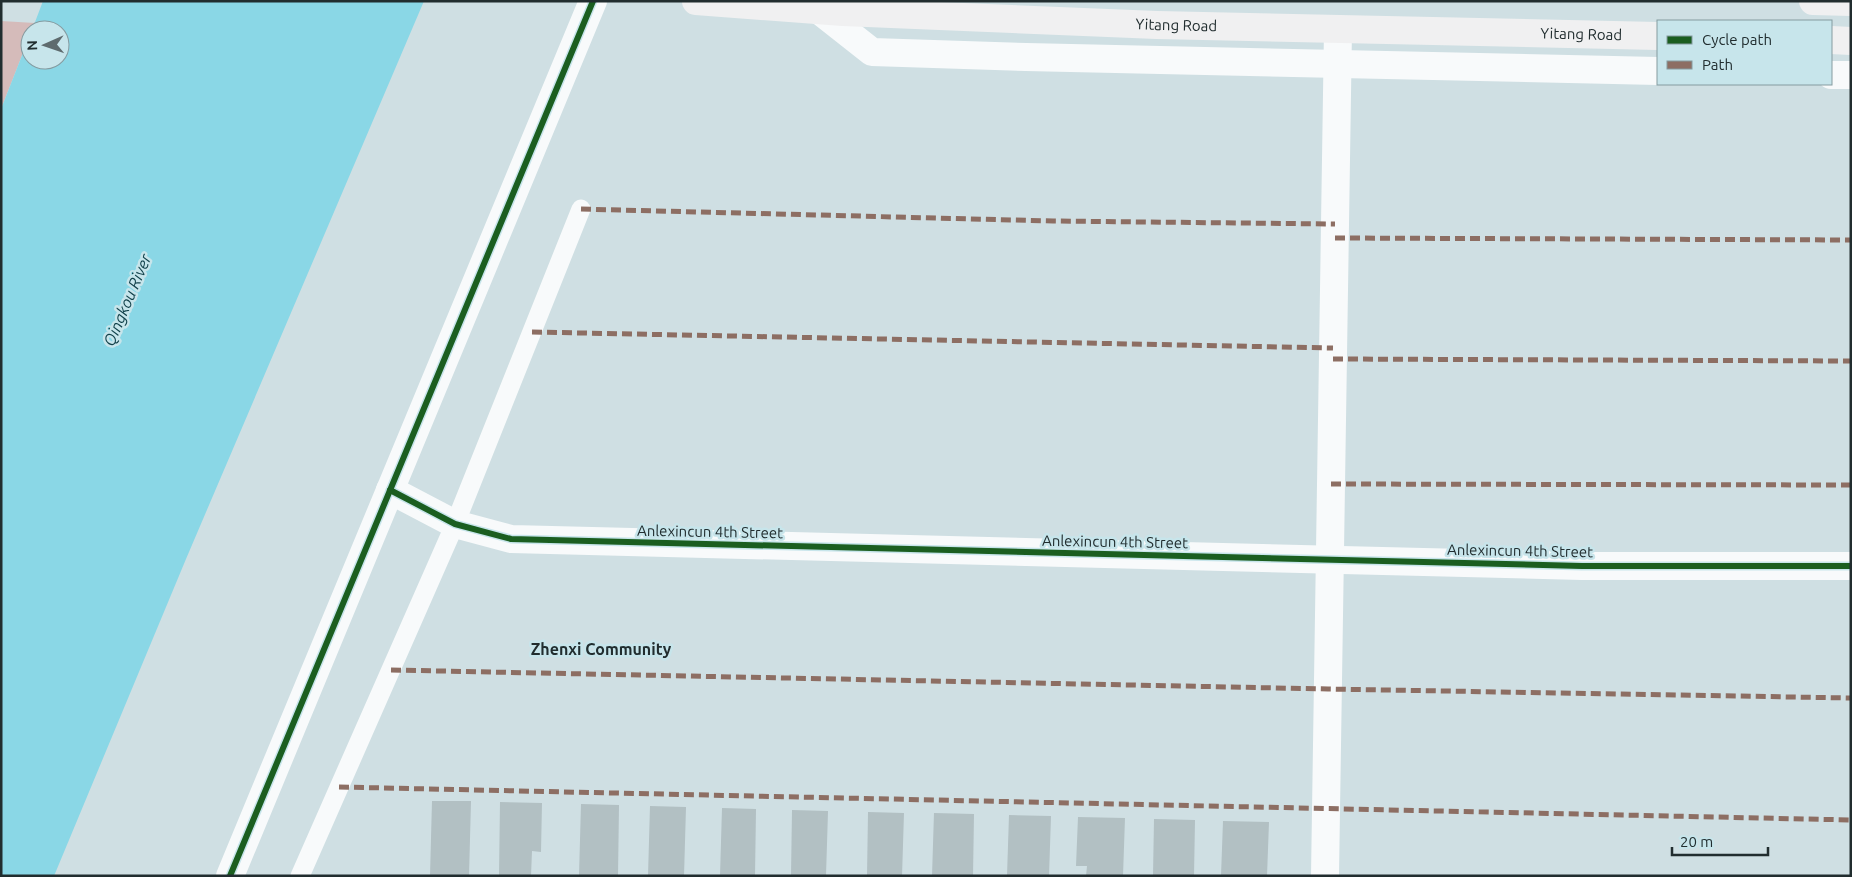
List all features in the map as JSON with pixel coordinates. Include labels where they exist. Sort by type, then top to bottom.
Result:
[{"type":"main road","name":"Yitang Road","points":[[696,1],[820,11],[1157,25],[1657,36]]},
{"type":"main road","points":[[1813,1],[1851,2]]},
{"type":"main road","points":[[1832,40],[1851,40]]},
{"type":"street","points":[[230,876],[593,1]]},
{"type":"street","points":[[820,11],[872,52],[1016,57],[1657,71]]},
{"type":"street","points":[[1325,876],[1338,29]]},
{"type":"street","points":[[1832,75],[1851,75]]},
{"type":"street","name":"Anlexincun 4th Street","points":[[390,490],[455,524],[511,539],[1582,566],[1851,566]]},
{"type":"lane","points":[[300,876],[455,524],[581,209]]},
{"type":"shaded area","points":[[1,21],[20,22],[20,61],[1,109]]},
{"type":"water","name":"Qingkou River","points":[[43,1],[424,1],[186,559],[54,876],[1,876],[1,109],[20,61],[20,70],[70,70],[70,20],[36,20]]},
{"type":"building","points":[[432,801],[471,801],[469,876],[430,876]]},
{"type":"building","points":[[500,802],[542,803],[541,852],[532,851],[531,876],[499,876]]},
{"type":"building","points":[[581,804],[619,805],[618,876],[579,876]]},
{"type":"building","points":[[650,806],[686,807],[684,876],[648,876]]},
{"type":"building","points":[[722,808],[756,809],[755,876],[720,876]]},
{"type":"building","points":[[792,810],[828,811],[826,876],[791,876]]},
{"type":"building","points":[[868,812],[904,813],[902,876],[867,876]]},
{"type":"building","points":[[934,813],[974,814],[973,876],[932,876]]},
{"type":"building","points":[[1009,815],[1051,816],[1049,876],[1007,876]]},
{"type":"building","points":[[1078,817],[1125,818],[1123,876],[1086,876],[1087,866],[1076,866]]},
{"type":"building","points":[[1154,819],[1195,820],[1194,876],[1153,876]]},
{"type":"building","points":[[1223,821],[1269,822],[1267,876],[1221,876]]},
{"type":"marked path","points":[[581,209],[1053,221],[1335,224]]},
{"type":"marked path","points":[[1335,238],[1851,240]]},
{"type":"marked path","points":[[532,332],[1333,348]]},
{"type":"marked path","points":[[1333,359],[1851,361]]},
{"type":"marked path","points":[[1331,484],[1851,485]]},
{"type":"marked path","points":[[391,670],[1851,698]]},
{"type":"marked path","points":[[339,787],[1851,820]]},
{"type":"cycle path","points":[[230,876],[593,1]]},
{"type":"cycle path","points":[[390,490],[455,524],[511,539],[1582,566],[1851,566]]},
{"type":"district","name":"Zhenxi Community","points":[[601,649]]}]
